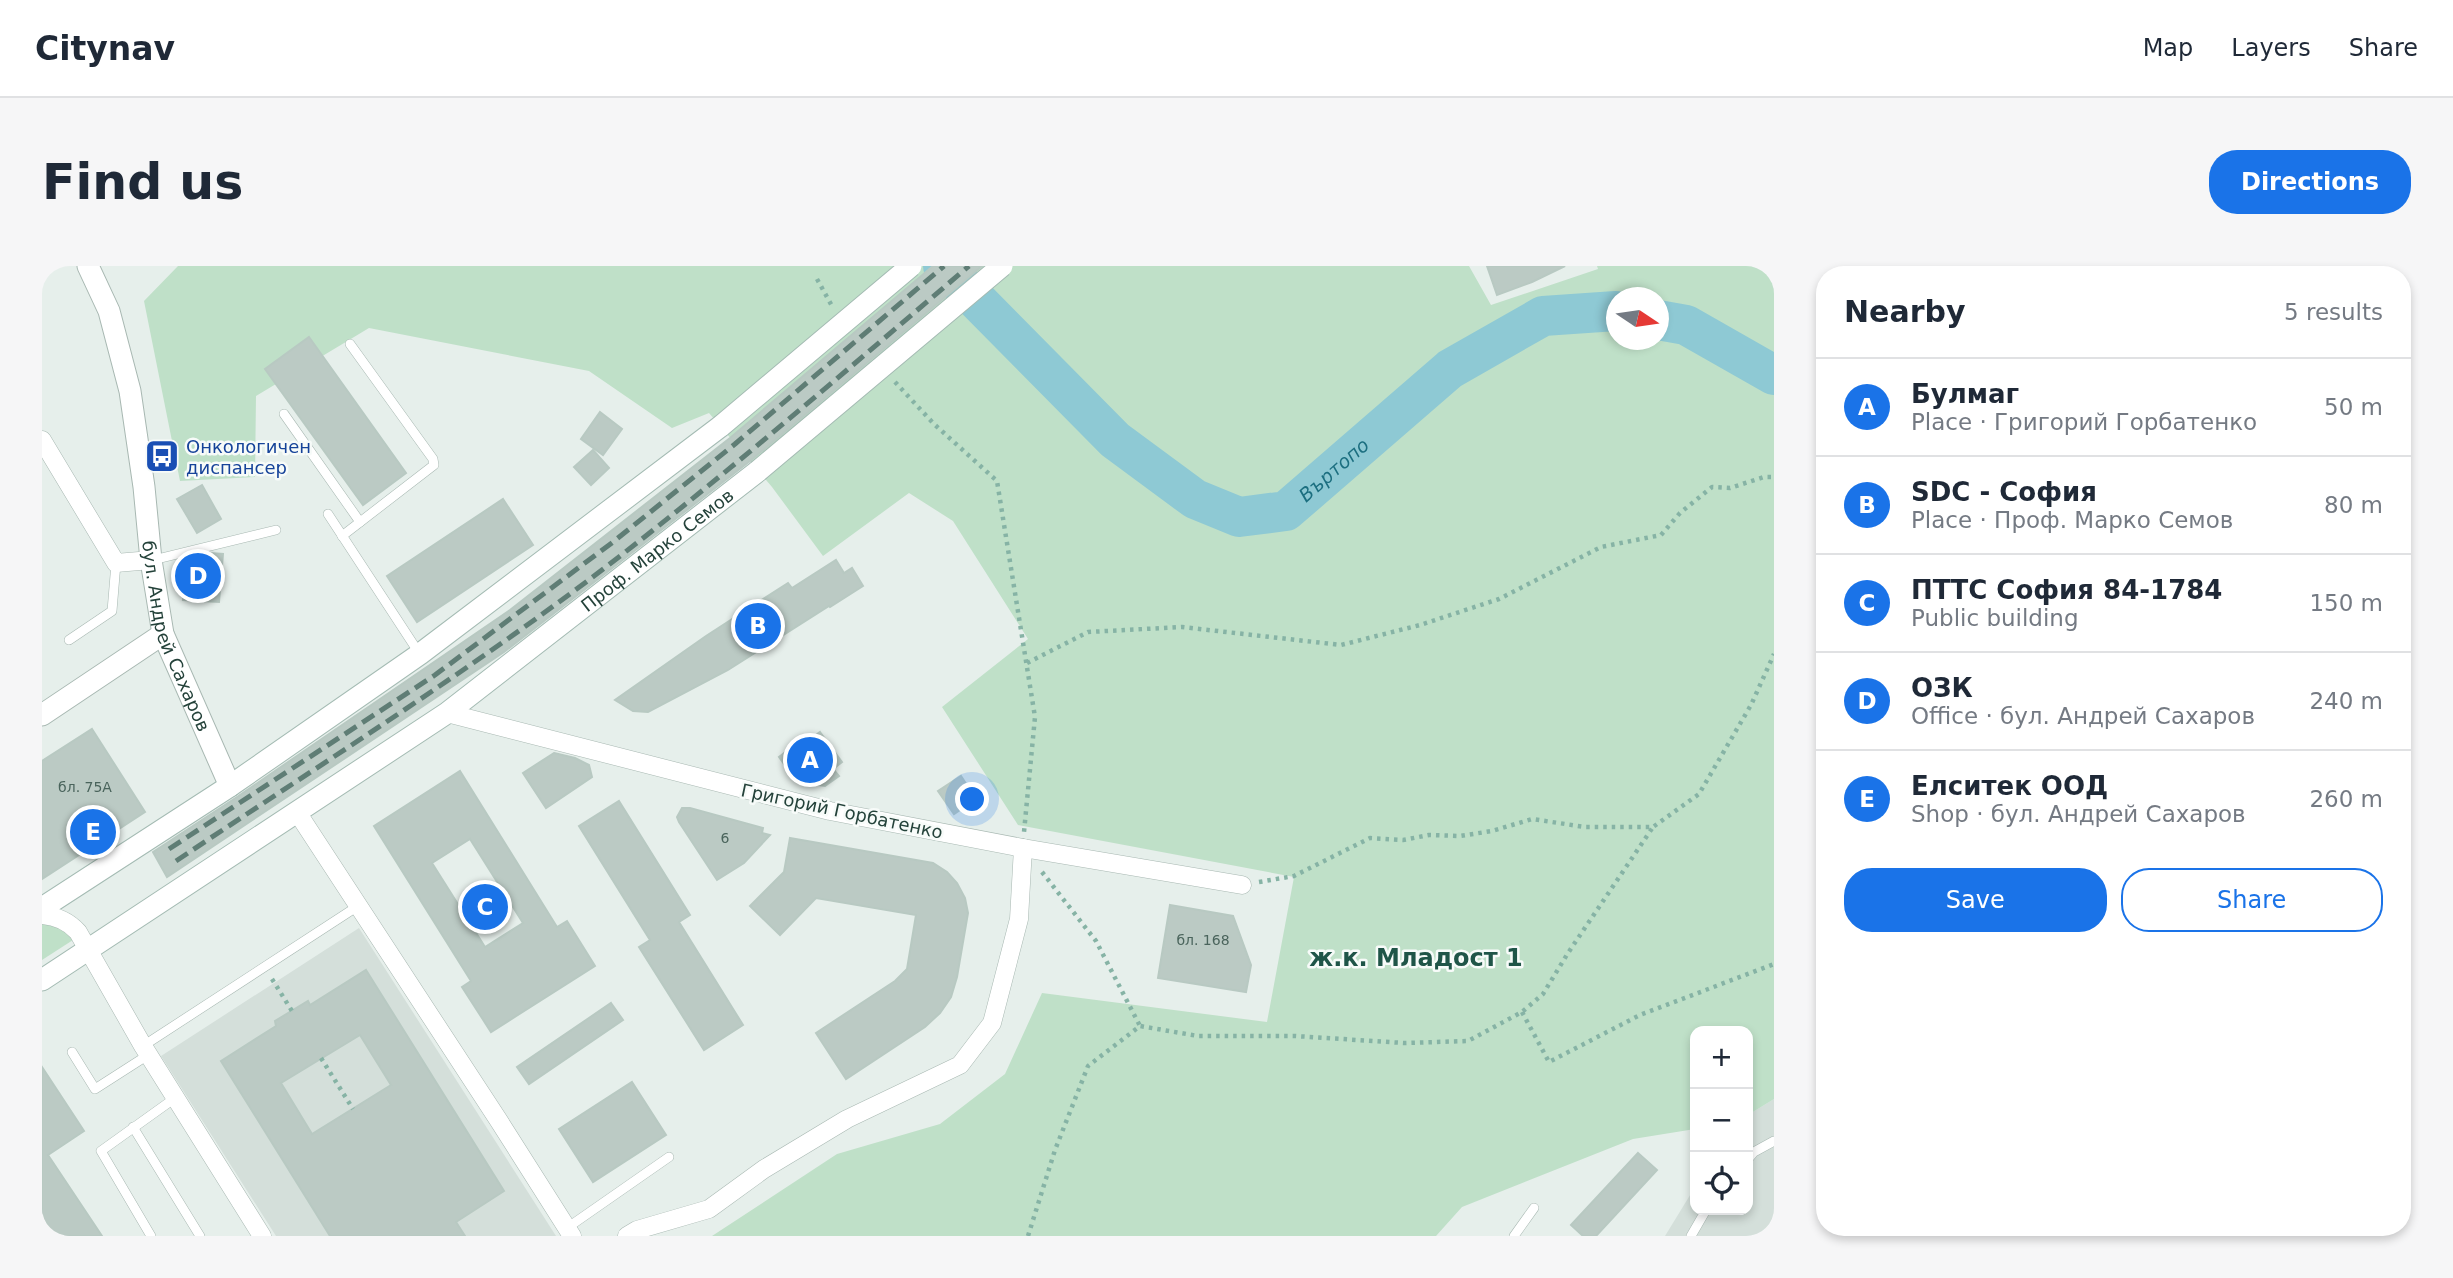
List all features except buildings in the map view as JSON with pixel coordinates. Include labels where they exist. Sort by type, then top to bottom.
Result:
[{"type":"main road","name":"бул. Андрей Сахаров","points":[[88,266],[108,312],[130,391],[163,634],[230,786]]},
{"type":"main road","points":[[42,908],[230,786],[420,654],[721,426],[911,266]]},
{"type":"main road","name":"Проф. Марко Семов","points":[[297,812],[447,713],[758,471],[1002,266]]},
{"type":"main road","points":[[42,715],[163,634]]},
{"type":"main road","points":[[42,979],[297,812]]},
{"type":"street","points":[[42,440],[116,563],[151,560]]},
{"type":"street","name":"Григорий Горбатенко","points":[[447,713],[830,811],[1242,886]]},
{"type":"street","points":[[297,812],[569,1232]]},
{"type":"street","points":[[627,1236],[637,1230],[709,1209],[764,1169],[847,1119],[960,1065],[992,1023],[1019,919],[1023,848]]},
{"type":"street","points":[[42,915],[55,916],[72,926],[262,1236]]},
{"type":"lane","points":[[342,536],[434,466],[433,459],[351,344]]},
{"type":"lane","points":[[284,414],[360,522]]},
{"type":"lane","points":[[328,514],[420,654]]},
{"type":"lane","points":[[151,560],[276,530]]},
{"type":"lane","points":[[69,639],[112,611],[116,563]]},
{"type":"lane","points":[[72,1052],[95,1089],[265,967],[358,906]]},
{"type":"lane","points":[[151,1236],[101,1151],[175,1098]]},
{"type":"lane","points":[[133,1127],[200,1236]]},
{"type":"lane","points":[[1753,1153],[1774,1141]]},
{"type":"lane","points":[[569,1232],[587,1212],[668,1157]]},
{"type":"lane","points":[[1514,1236],[1534,1208]]},
{"type":"lane","points":[[1691,1236],[1703,1215]]},
{"type":"path","points":[[817,279],[834,308]]},
{"type":"path","points":[[895,382],[934,424],[997,481],[1035,718],[1023,848],[1096,941],[1140,1026]]},
{"type":"path","points":[[1027,663],[1088,632],[1182,627],[1341,645],[1366,640],[1499,599],[1601,547],[1661,535],[1680,513],[1712,487],[1730,488],[1764,477],[1774,477]]},
{"type":"path","points":[[1028,1236],[1055,1150],[1088,1066],[1140,1026],[1198,1036],[1295,1036],[1405,1043],[1468,1041],[1522,1013],[1543,994],[1653,827],[1699,794],[1751,705],[1774,654]]},
{"type":"path","points":[[1242,886],[1294,876],[1370,838],[1404,841],[1429,835],[1460,836],[1492,831],[1532,819],[1584,827],[1653,827]]},
{"type":"path","points":[[1522,1013],[1549,1062],[1640,1015],[1774,964]]},
{"type":"path","points":[[265,967],[292,1011]]},
{"type":"path","points":[[321,1058],[353,1109]]},
{"type":"shaded area","points":[[359,928],[556,1236],[276,1236],[161,1056]]},
{"type":"shaded area","points":[[1774,1099],[1774,1236],[1665,1236],[1690,1195],[1690,1215],[1753,1215],[1753,1112]]},
{"type":"green space","points":[[178,266],[1469,266],[1491,305],[1598,269],[1597,266],[1774,266],[1774,1099],[1753,1112],[1753,1026],[1690,1026],[1690,1130],[1633,1139],[1462,1207],[1436,1236],[712,1236],[837,1154],[940,1124],[1005,1074],[1042,993],[1267,1022],[1294,877],[1018,825],[942,707],[1028,639],[953,521],[909,493],[823,556],[772,487],[709,413],[672,428],[589,371],[369,328],[256,396],[255,477],[180,481],[144,301]]},
{"type":"green space","points":[[42,923],[64,930],[73,940],[42,960]]},
{"type":"waterway","name":"Въртопо","points":[[943,266],[1115,440],[1195,499],[1239,517],[1286,511],[1450,369],[1543,316],[1606,312]]},
{"type":"waterway","name":"Въртопо","points":[[1669,322],[1686,325],[1774,375]]},
{"type":"railway","points":[[169,849],[435,675],[613,542],[735,444],[944,266]]},
{"type":"railway","points":[[176,861],[403,711],[570,594],[712,483],[969,266]]},
{"type":"place","name":"Онкологичен диспансер","points":[[162,456]]},
{"type":"place","name":"ОЗК","points":[[198,576]]},
{"type":"place","name":"SDC - София","points":[[758,626]]},
{"type":"place","name":"Булмаг","points":[[810,760]]},
{"type":"place","name":"Елситек ООД","points":[[93,832]]},
{"type":"place","name":"ПТТС София 84-1784","points":[[485,907]]},
{"type":"district","name":"ж.к. Младост 1","points":[[1416,958]]}]
